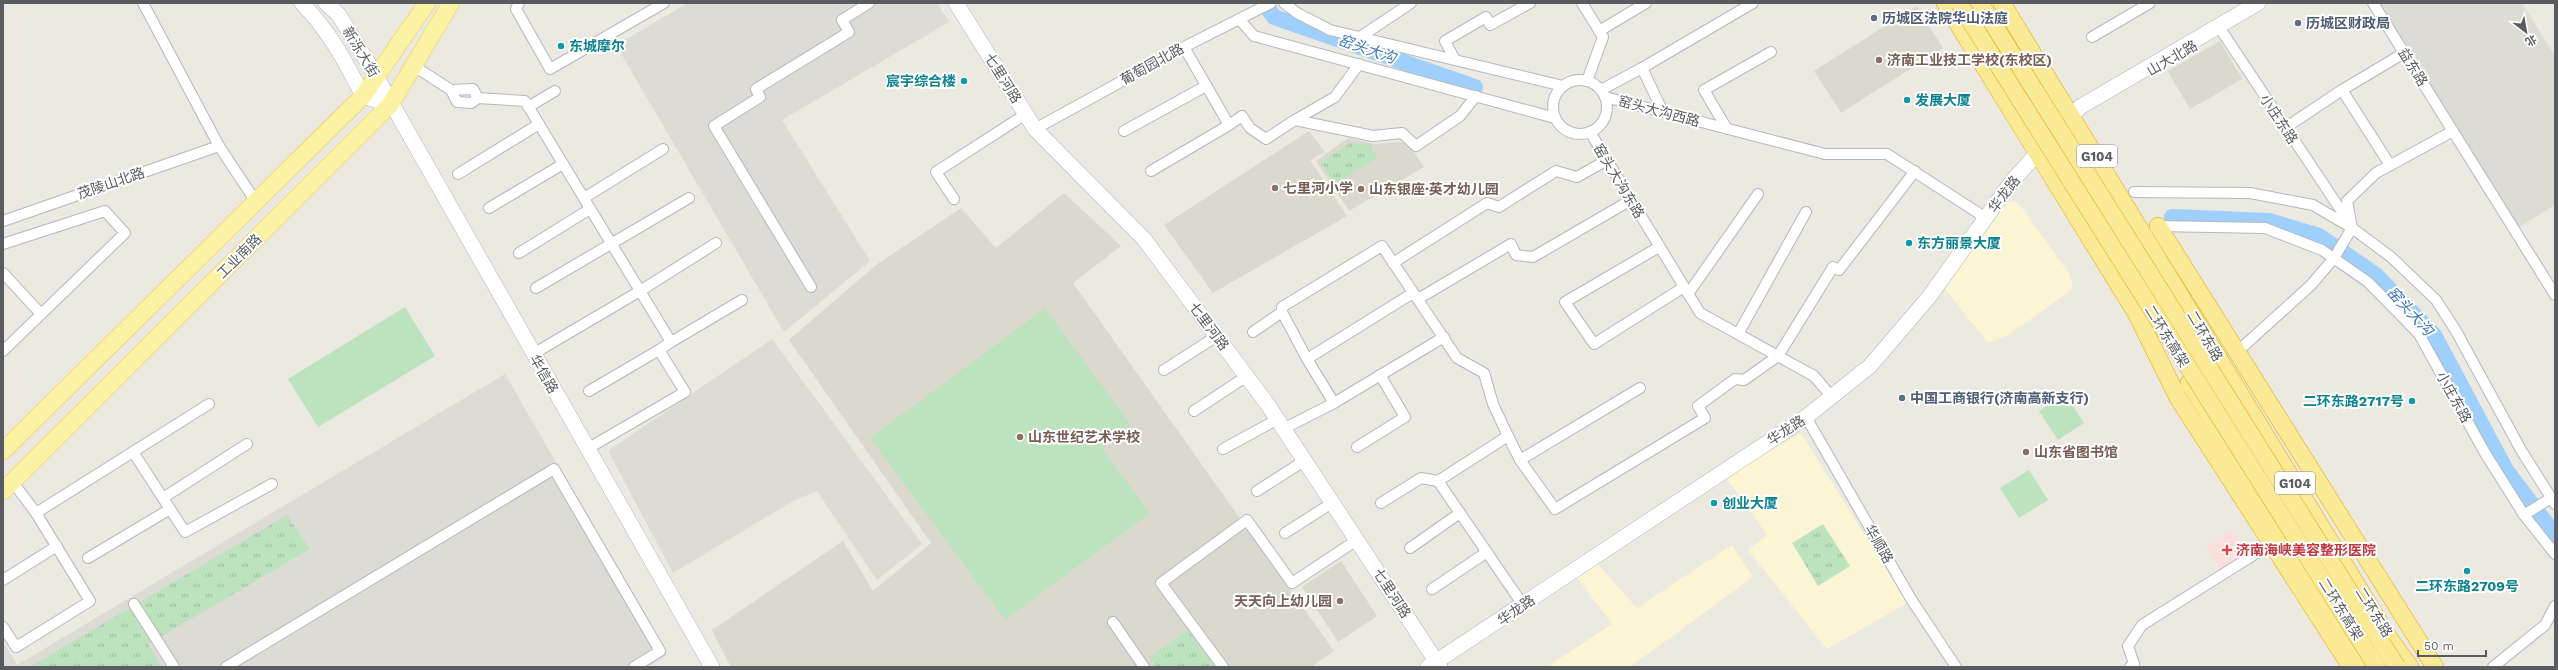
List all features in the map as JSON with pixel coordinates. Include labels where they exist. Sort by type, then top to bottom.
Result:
[{"type":"highway","name":"G104","points":[[1945,3],[2136,313],[2164,344],[2366,667]]},
{"type":"highway","name":"二环东高架","points":[[1959,3],[2377,667]]},
{"type":"highway","name":"二环东高架","points":[[1980,3],[2397,667]]},
{"type":"highway","name":"二环东路","points":[[2002,3],[2151,230],[2237,352],[2435,667]]},
{"type":"highway","name":"二环东路","points":[[2151,230],[2183,297],[2385,631],[2410,667]]},
{"type":"highway","points":[[2183,297],[2216,343],[2418,667]]},
{"type":"highway","points":[[2136,313],[2178,398],[2351,667]]},
{"type":"highway","points":[[2136,313],[2173,367],[2240,480],[2357,667]]},
{"type":"main road","name":"新泺大街","points":[[302,3],[323,25],[340,49],[363,96]]},
{"type":"main road","name":"新泺大街","points":[[326,3],[339,15],[376,76],[390,105]]},
{"type":"main road","name":"工业南路","points":[[3,451],[363,96],[427,3]]},
{"type":"main road","name":"工业南路","points":[[8,486],[390,105],[451,3]]},
{"type":"main road","name":"七里河路","points":[[956,3],[1035,129],[1144,239],[1247,376],[1357,540],[1435,665]]},
{"type":"main road","name":"山大北路","points":[[2075,113],[2080,107],[2258,3]]},
{"type":"main road","name":"山大北路","points":[[2075,113],[2266,3]]},
{"type":"main road","points":[[363,96],[390,105]]},
{"type":"main road","name":"华信路","points":[[390,105],[712,667]]},
{"type":"main road","name":"华龙路","points":[[1435,665],[1806,417],[1870,366],[1928,298],[2013,180],[2075,113]]},
{"type":"street","points":[[143,3],[219,146],[256,202]]},
{"type":"street","points":[[519,3],[516,9],[550,69],[664,3]]},
{"type":"street","points":[[811,287],[714,126],[760,97],[756,89],[849,32],[842,20],[869,3]]},
{"type":"street","name":"葡萄园北路","points":[[1035,129],[1184,47],[1271,3]]},
{"type":"street","points":[[1284,3],[1297,13],[1330,30],[1563,86]]},
{"type":"street","points":[[1360,37],[1411,3]]},
{"type":"street","points":[[1455,60],[1445,41],[1486,17],[1490,25],[1530,3]]},
{"type":"street","points":[[1555,118],[1553,101],[1563,86],[1570,82],[1587,81],[1603,37],[1582,3]]},
{"type":"street","points":[[1599,31],[1646,3]]},
{"type":"street","points":[[1590,132],[1603,121],[1607,105],[1603,94],[1642,68],[1753,3]]},
{"type":"street","points":[[2092,38],[2150,3]]},
{"type":"street","name":"益东路","points":[[2373,3],[2555,295]]},
{"type":"street","name":"窑头大沟东路","points":[[1239,19],[1254,36],[1555,118],[1559,125],[1573,134],[1590,132],[1700,313],[1814,376],[1832,397]]},
{"type":"street","name":"小庄东路","points":[[2221,30],[2352,228]]},
{"type":"street","points":[[1184,47],[1229,125]]},
{"type":"street","points":[[1728,129],[1704,90],[1771,52]]},
{"type":"street","points":[[2285,128],[2342,90],[2404,53]]},
{"type":"street","points":[[1150,171],[1242,116],[1250,128],[1266,139],[1334,97],[1359,64]]},
{"type":"street","points":[[414,66],[451,90],[457,102],[471,103],[478,98],[525,101],[671,342]]},
{"type":"street","points":[[1642,68],[1663,112]]},
{"type":"street","name":"窑头大沟西路","points":[[1587,81],[1603,94],[1663,112],[1825,154],[1887,154],[1916,171],[1986,218]]},
{"type":"street","points":[[1124,131],[1206,86]]},
{"type":"street","points":[[451,90],[473,90],[478,98]]},
{"type":"street","points":[[2342,90],[2390,165]]},
{"type":"street","points":[[528,107],[555,91]]},
{"type":"street","points":[[1295,120],[1373,136],[1402,133],[1416,146],[1460,116],[1476,96]]},
{"type":"street","points":[[954,198],[936,172],[1026,114]]},
{"type":"street","points":[[458,174],[539,124]]},
{"type":"street","points":[[2237,352],[2311,285],[2334,258],[2352,228],[2347,201],[2376,172],[2453,131]]},
{"type":"street","name":"茂陵山北路","points":[[3,221],[219,146]]},
{"type":"street","points":[[584,198],[662,148]]},
{"type":"street","points":[[1393,263],[1486,203],[1499,207],[1556,171],[1577,177],[1607,160]]},
{"type":"street","points":[[489,208],[563,164]]},
{"type":"street","points":[[1334,403],[1307,359],[1282,312],[1282,307],[1382,246],[1457,358],[1484,373],[1493,404],[1520,460],[1554,509],[1705,418],[1698,406],[1735,379],[1744,380],[1778,356],[1834,267],[1839,270],[1916,171]]},
{"type":"street","points":[[2128,194],[2250,193],[2313,206],[2352,228],[2391,258],[2436,300],[2550,502],[2527,513]]},
{"type":"street","points":[[1659,246],[1565,302],[1594,344],[1686,290],[1758,194]]},
{"type":"street","points":[[536,288],[612,245],[689,198]]},
{"type":"street","points":[[1307,359],[1415,296],[1511,244],[1516,255],[1533,258],[1631,200]]},
{"type":"street","points":[[518,254],[590,209]]},
{"type":"street","points":[[3,244],[105,211],[125,233],[3,351]]},
{"type":"street","points":[[1738,334],[1806,212]]},
{"type":"street","name":"小庄东路","points":[[2151,230],[2266,228],[2322,250],[2368,282],[2419,334],[2485,452],[2555,554]]},
{"type":"street","points":[[533,354],[640,291],[716,243]]},
{"type":"street","points":[[5,280],[42,314]]},
{"type":"street","points":[[589,391],[742,300]]},
{"type":"street","points":[[1252,332],[1282,312]]},
{"type":"street","points":[[1164,370],[1217,336]]},
{"type":"street","points":[[1223,449],[1280,424],[1334,403],[1444,337]]},
{"type":"street","points":[[587,450],[684,392],[659,350]]},
{"type":"street","points":[[1357,447],[1405,417],[1380,375]]},
{"type":"street","points":[[1194,411],[1247,376]]},
{"type":"street","points":[[1520,460],[1640,388]]},
{"type":"street","points":[[36,513],[208,404]]},
{"type":"street","name":"华顺路","points":[[1806,417],[1911,599],[1956,667]]},
{"type":"street","points":[[1381,504],[1421,478],[1438,481],[1508,436]]},
{"type":"street","points":[[163,498],[246,444]]},
{"type":"street","points":[[133,452],[185,532],[272,484]]},
{"type":"street","points":[[1257,491],[1304,461]]},
{"type":"street","points":[[226,667],[554,469],[660,651],[634,667]]},
{"type":"street","points":[[1438,481],[1523,605]]},
{"type":"street","points":[[3,627],[16,647],[90,601],[36,513],[8,486]]},
{"type":"street","points":[[1285,533],[1332,503]]},
{"type":"street","points":[[88,558],[170,509]]},
{"type":"street","points":[[1410,548],[1460,513]]},
{"type":"street","points":[[1222,667],[1161,583],[1247,520],[1292,583],[1357,540]]},
{"type":"street","points":[[2130,667],[2134,664],[2128,646],[2142,625],[2271,544]]},
{"type":"street","points":[[3,580],[57,546]]},
{"type":"street","points":[[1432,590],[1487,552]]},
{"type":"street","points":[[134,604],[174,667]]},
{"type":"street","points":[[2493,667],[2545,625],[2555,606]]},
{"type":"street","points":[[1113,622],[1144,667]]},
{"type":"shaded area","points":[[688,3],[937,3],[949,22],[782,120],[870,261],[784,332],[616,45]]},
{"type":"shaded area","points":[[2379,3],[2522,3],[2555,56],[2555,205],[2518,228]]},
{"type":"shaded area","name":"济南工业技工学校(东校区)","points":[[1917,6],[1943,48],[1841,113],[1814,71]]},
{"type":"shaded area","points":[[2220,41],[2242,79],[2190,109],[2168,71]]},
{"type":"shaded area","name":"七里河小学","points":[[1309,131],[1325,152],[1310,160],[1347,216],[1213,293],[1164,225]]},
{"type":"shaded area","name":"山东银座·英才幼儿园","points":[[1348,138],[1374,144],[1406,142],[1424,167],[1349,211],[1316,161]]},
{"type":"shaded area","name":"山东世纪艺术学校","points":[[1064,193],[1121,246],[1073,283],[1334,651],[1311,667],[731,667],[712,630],[843,541],[873,591],[931,543],[789,340],[876,265],[961,208],[996,248]]},
{"type":"shaded area","points":[[2013,201],[2020,205],[2070,275],[2073,289],[2010,334],[1988,343],[1942,285],[2003,203]]},
{"type":"shaded area","points":[[772,339],[922,544],[877,580],[817,491],[793,501],[673,573],[608,451]]},
{"type":"shaded area","points":[[505,374],[667,655],[647,667],[3,667],[3,642],[17,665]]},
{"type":"shaded area","points":[[1801,433],[1907,603],[1827,649],[1748,550],[1767,535],[1726,477]]},
{"type":"shaded area","name":"济南海峡美容整形医院","points":[[2232,530],[2247,553],[2221,570],[2206,548]]},
{"type":"shaded area","points":[[1732,545],[1753,577],[1630,667],[1552,667],[1550,665],[1612,624],[1575,575],[1596,562],[1637,608]]},
{"type":"shaded area","name":"天天向上幼儿园","points":[[1341,561],[1377,616],[1338,642],[1302,587]]},
{"type":"green space","points":[[1350,143],[1370,145],[1378,158],[1334,184],[1321,162]]},
{"type":"green space","points":[[405,307],[435,356],[318,427],[288,379]]},
{"type":"green space","points":[[1045,308],[1131,425],[1101,447],[1150,513],[1005,620],[870,438]]},
{"type":"green space","points":[[2065,394],[2084,423],[2058,440],[2039,411]]},
{"type":"green space","points":[[2029,470],[2048,500],[2019,518],[2000,488]]},
{"type":"green space","points":[[287,515],[310,549],[148,644],[163,667],[30,667]]},
{"type":"green space","points":[[1823,524],[1850,566],[1818,586],[1792,543]]},
{"type":"green space","points":[[1188,630],[1215,667],[1156,667],[1149,657]]},
{"type":"waterway","name":"窑头大沟","points":[[1264,3],[1274,17],[1475,87]]},
{"type":"waterway","name":"窑头大沟","points":[[2172,217],[2269,221],[2319,236],[2376,275],[2434,335],[2506,470],[2555,535]]},
{"type":"place","name":"历城区法院华山法庭","points":[[1874,18]]},
{"type":"place","name":"历城区财政局","points":[[2298,23]]},
{"type":"place","name":"东城摩尔","points":[[561,46]]},
{"type":"place","name":"济南工业技工学校(东校区)","points":[[1879,60]]},
{"type":"place","name":"宸宇综合楼","points":[[964,81]]},
{"type":"place","name":"发展大厦","points":[[1907,100]]},
{"type":"place","name":"七里河小学","points":[[1275,188]]},
{"type":"place","name":"山东银座·英才幼儿园","points":[[1361,189]]},
{"type":"place","name":"东方丽景大厦","points":[[1909,243]]},
{"type":"place","name":"中国工商银行(济南高新支行)","points":[[1902,398]]},
{"type":"place","name":"二环东路2717号","points":[[2412,401]]},
{"type":"place","name":"山东世纪艺术学校","points":[[1020,437]]},
{"type":"place","name":"山东省图书馆","points":[[2026,452]]},
{"type":"place","name":"创业大厦","points":[[1714,503]]},
{"type":"place","name":"济南海峡美容整形医院","points":[[2227,550]]},
{"type":"place","name":"二环东路2709号","points":[[2467,571]]},
{"type":"place","name":"天天向上幼儿园","points":[[1340,601]]}]
